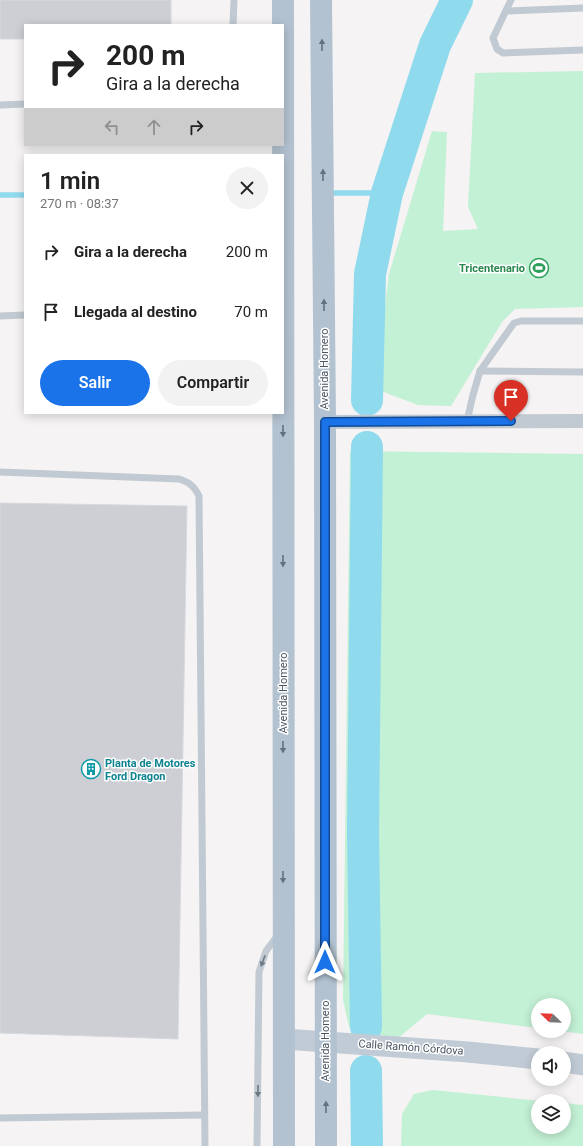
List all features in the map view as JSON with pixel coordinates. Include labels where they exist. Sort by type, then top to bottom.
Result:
[{"type":"main road","name":"Avenida Homero","points":[[283,0],[283,24]]},
{"type":"main road","name":"Avenida Homero","points":[[321,0],[325,422],[326,1146]]},
{"type":"main road","name":"Avenida Homero","points":[[283,414],[284,1146]]},
{"type":"main road","name":"Calle Ramón Córdova","points":[[284,1039],[468,1052],[531,1058]]},
{"type":"main road","points":[[571,1063],[583,1064]]},
{"type":"street","points":[[325,422],[583,421]]},
{"type":"lane","points":[[233,24],[234,0]]},
{"type":"lane","points":[[511,0],[493,38],[497,49],[503,53],[583,50]]},
{"type":"lane","points":[[506,11],[583,8]]},
{"type":"lane","points":[[0,104],[24,104]]},
{"type":"lane","points":[[0,316],[24,315]]},
{"type":"lane","points":[[468,421],[473,395],[480,371],[514,323],[521,321],[583,321]]},
{"type":"lane","points":[[480,371],[583,372]]},
{"type":"lane","points":[[0,472],[179,479],[189,482],[195,488],[199,496],[205,1146]]},
{"type":"lane","points":[[257,1146],[259,972],[266,951],[283,928]]},
{"type":"lane","points":[[0,1118],[204,1115]]},
{"type":"green space","points":[[583,71],[583,307],[515,309],[502,322],[451,406],[418,405],[381,391],[383,321],[389,274],[432,131],[447,132],[443,231],[478,229],[468,207],[475,73]]},
{"type":"green space","points":[[350,451],[583,454],[583,1034],[571,1032],[571,998],[531,998],[531,1027],[427,1014],[397,1039],[349,1027],[343,1000]]},
{"type":"green space","points":[[433,1090],[531,1100],[531,1134],[571,1134],[571,1104],[583,1105],[583,1146],[401,1146],[402,1114],[414,1094]]},
{"type":"building","points":[[0,0],[171,0],[171,24],[24,24],[24,39],[0,39]]},
{"type":"building","name":"Planta de Motores Ford Dragon","points":[[0,503],[187,506],[178,1039],[0,1033]]},
{"type":"waterway","points":[[367,400],[370,274],[387,193],[435,45],[457,0]]},
{"type":"waterway","points":[[334,193],[387,193]]},
{"type":"waterway","points":[[0,195],[24,195]]},
{"type":"waterway","points":[[366,1027],[363,833],[367,447]]},
{"type":"waterway","points":[[366,1071],[367,1146]]},
{"type":"place","name":"Tricentenario","points":[[539,268]]},
{"type":"place","name":"Planta de Motores Ford Dragon","points":[[91,769]]},
{"type":"route","points":[[325,962],[325,422],[511,421]]}]
